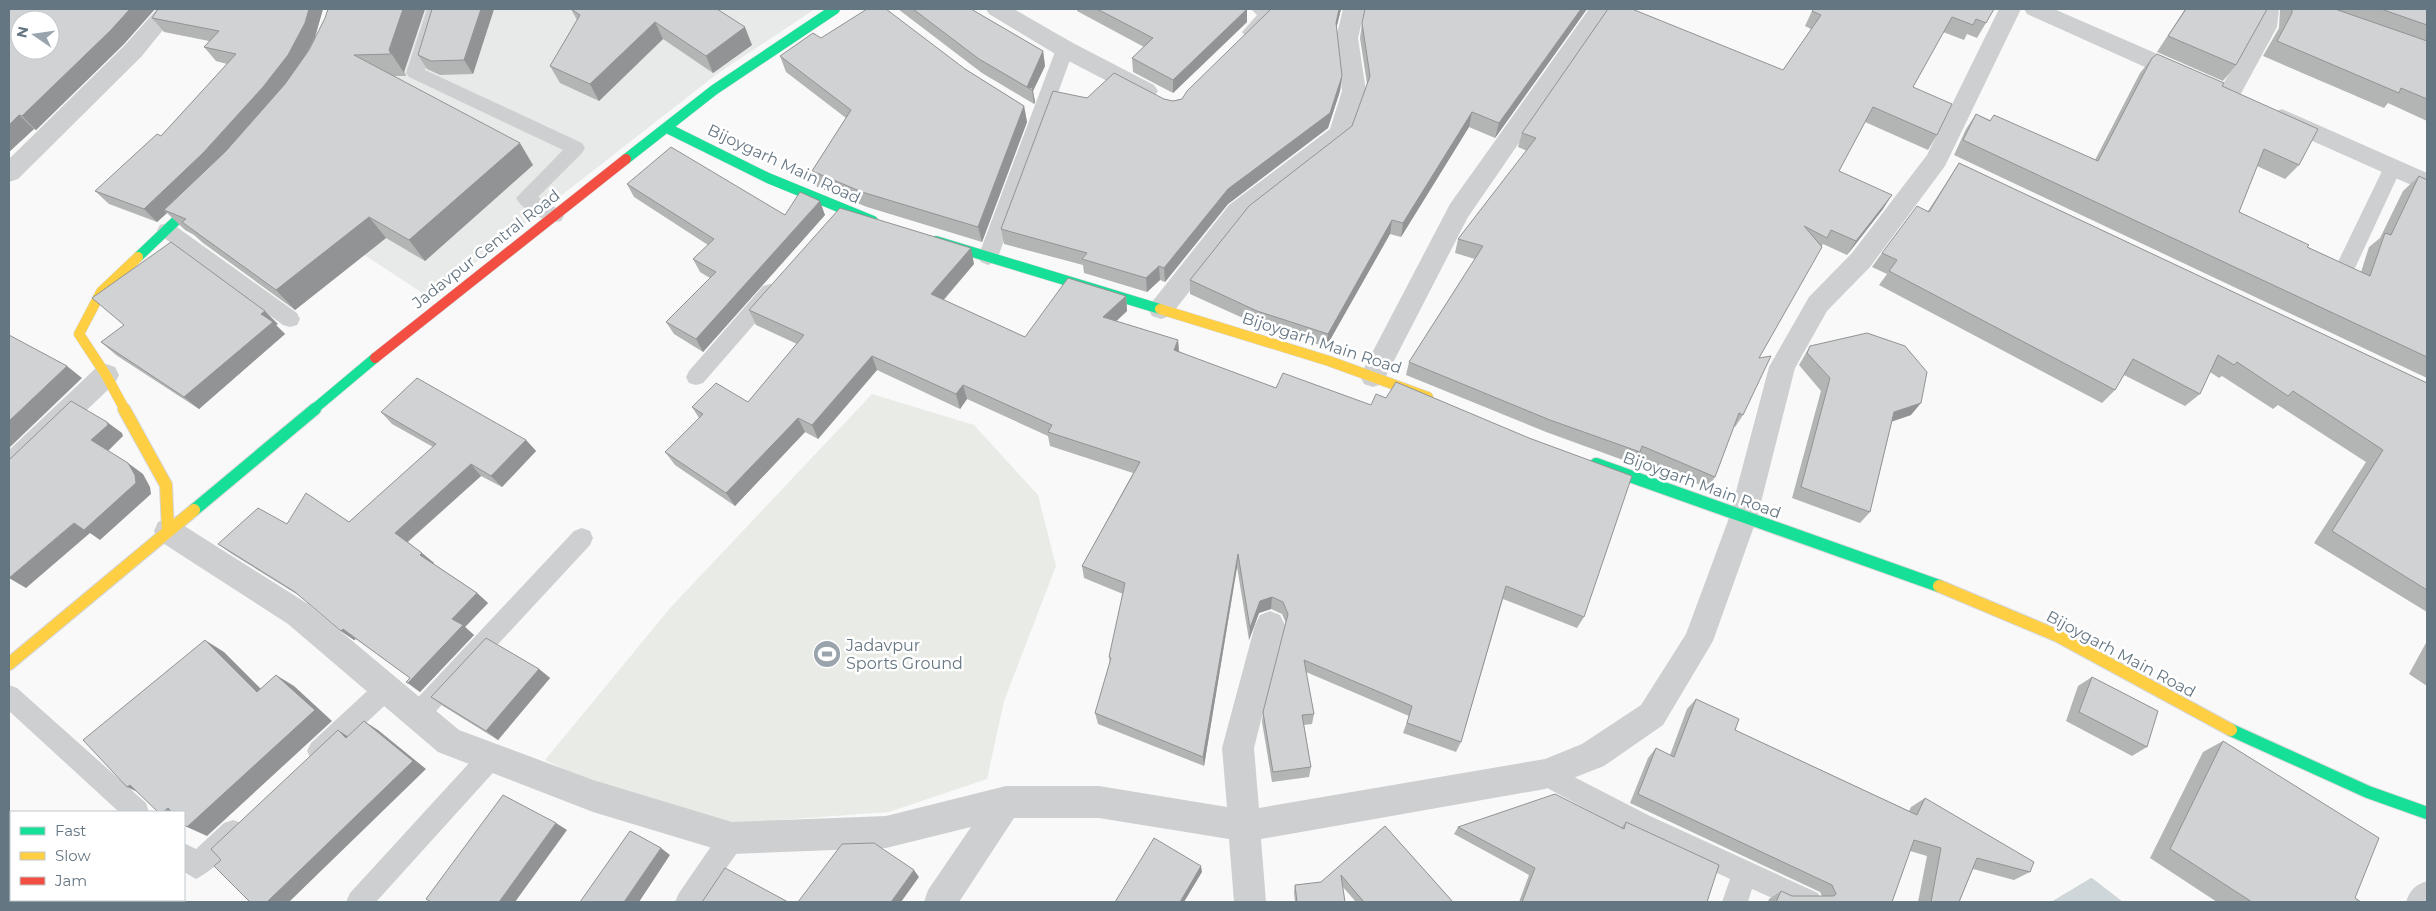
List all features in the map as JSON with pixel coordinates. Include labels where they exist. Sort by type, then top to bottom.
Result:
[{"type":"street","points":[[9,174],[133,51],[169,9]]},
{"type":"street","name":"Jadavpur Central Road","points":[[9,664],[401,337],[714,90],[835,9]]},
{"type":"street","points":[[997,9],[1065,49],[1166,102]]},
{"type":"street","points":[[1161,309],[1238,212],[1340,134],[1354,90],[1347,38],[1354,9]]},
{"type":"street","points":[[1373,376],[1459,211],[1600,9]]},
{"type":"street","points":[[213,185],[101,292],[79,334],[106,375],[166,485],[168,531],[298,614],[449,741],[593,796],[732,838],[886,832],[1006,802],[1099,802],[1244,826],[1545,774],[1593,754],[1652,715],[1698,641],[1743,518],[1782,367],[1818,304],[1861,260],[1946,164],[2010,9]]},
{"type":"street","points":[[2035,9],[2427,183]]},
{"type":"street","points":[[2231,96],[2266,28],[2268,9]]},
{"type":"street","name":"Bijoygarh Main Road","points":[[667,128],[768,178],[836,217],[886,225]]},
{"type":"street","name":"Bijoygarh Main Road","points":[[923,237],[1268,341],[1373,376],[1436,401]]},
{"type":"street","points":[[9,467],[106,375]]},
{"type":"street","name":"Bijoygarh Main Road","points":[[1589,462],[1743,518],[1907,573],[2058,636],[2215,723],[2368,792],[2427,813]]},
{"type":"street","points":[[1250,902],[1238,748],[1270,625]]},
{"type":"street","points":[[940,902],[1006,802]]},
{"type":"street","points":[[2422,902],[2427,896]]},
{"type":"lane","points":[[435,9],[414,73],[576,148],[526,198],[554,216]]},
{"type":"lane","points":[[1242,41],[1269,14],[1259,9]]},
{"type":"lane","points":[[988,257],[1065,49]]},
{"type":"lane","points":[[1023,108],[1039,118]]},
{"type":"lane","points":[[2346,266],[2393,167]]},
{"type":"lane","points":[[167,230],[290,319]]},
{"type":"lane","points":[[696,377],[785,275]]},
{"type":"lane","points":[[418,714],[582,538]]},
{"type":"lane","points":[[302,767],[387,688]]},
{"type":"lane","points":[[9,696],[136,811]]},
{"type":"lane","points":[[359,902],[491,757]]},
{"type":"lane","points":[[1545,774],[1641,825],[1809,902]]},
{"type":"lane","points":[[185,856],[196,866],[253,814]]},
{"type":"lane","points":[[688,902],[732,838]]},
{"type":"lane","points":[[1735,902],[1745,872]]},
{"type":"shaded area","points":[[348,9],[815,9],[717,74],[430,298],[238,172]]},
{"type":"shaded area","name":"Jadavpur Sports Ground","points":[[872,394],[974,425],[1038,495],[1056,566],[1004,701],[987,779],[889,812],[724,824],[589,781],[545,760],[671,607]]},
{"type":"shaded area","points":[[2091,878],[2123,902],[2051,902]]},
{"type":"building","points":[[9,9],[130,9],[111,30],[22,116],[19,115],[9,125]]},
{"type":"building","points":[[158,9],[309,9],[305,23],[288,55],[263,87],[203,153],[144,209],[95,191],[157,134],[161,136],[236,54],[204,47],[219,31],[152,18]]},
{"type":"building","points":[[328,9],[403,9],[389,50],[391,54],[354,55],[520,143],[409,240],[369,217],[276,290],[182,222],[186,219],[164,210],[226,151],[285,84],[309,50]]},
{"type":"building","points":[[432,9],[481,9],[464,60],[431,61],[418,55]]},
{"type":"building","points":[[571,9],[717,9],[745,27],[706,56],[655,22],[590,84],[550,66],[580,15]]},
{"type":"building","points":[[867,9],[886,9],[965,69],[1024,106],[978,227],[862,192],[812,171],[851,110],[780,56],[813,33],[821,38]]},
{"type":"building","points":[[913,9],[971,9],[1043,51],[1027,87],[1033,88],[1032,90],[979,59]]},
{"type":"building","points":[[1097,9],[1247,9],[1173,80],[1132,58],[1153,38]]},
{"type":"building","points":[[1271,9],[1339,9],[1336,23],[1342,76],[1330,113],[1228,189],[1164,268],[1159,266],[1146,278],[1082,259],[1087,253],[1001,229],[1053,91],[1087,98],[1114,73],[1164,99],[1173,101],[1182,99],[1187,91]]},
{"type":"building","points":[[1365,9],[1581,9],[1499,123],[1472,112],[1403,223],[1392,220],[1328,334],[1257,311],[1190,280],[1249,206],[1352,126],[1370,76],[1362,23]]},
{"type":"building","points":[[1608,9],[1632,9],[1783,70],[1821,15],[1812,11],[1814,9],[1994,9],[1986,23],[1976,19],[1973,25],[1952,17],[1913,87],[1952,104],[1937,135],[1873,107],[1839,171],[1892,195],[1856,241],[1831,230],[1827,238],[1804,226],[1822,247],[1759,358],[1771,356],[1743,415],[1739,413],[1715,477],[1642,446],[1640,452],[1550,420],[1409,362],[1483,246],[1458,239],[1536,138],[1522,133]]},
{"type":"building","points":[[2186,9],[2266,9],[2266,11],[2236,65],[2168,36]]},
{"type":"building","points":[[2292,9],[2335,9],[2427,41],[2427,99],[2401,88],[2399,93],[2277,41],[2292,13]]},
{"type":"building","points":[[2381,9],[2427,9],[2427,25]]},
{"type":"building","points":[[2157,54],[2224,83],[2222,86],[2318,129],[2299,165],[2264,149],[2239,212],[2309,245],[2307,247],[2370,276],[2385,233],[2391,235],[2419,176],[2427,180],[2427,357],[1963,140],[1976,114],[1990,121],[1994,115],[2098,161],[2152,58]]},
{"type":"building","points":[[671,147],[785,215],[800,192],[820,201],[696,339],[666,322],[716,272],[693,259],[714,239],[627,184]]},
{"type":"building","points":[[1959,163],[2427,383],[2427,590],[2332,531],[2383,450],[2293,391],[2288,396],[2237,362],[2234,365],[2218,355],[2200,394],[2133,359],[2115,390],[1889,271],[1897,260],[1882,253],[1917,206],[1929,212]]},
{"type":"building","points":[[840,208],[971,248],[931,294],[1025,337],[1068,278],[1126,296],[1103,317],[1178,340],[1174,350],[1276,388],[1283,373],[1371,405],[1376,394],[1386,398],[1396,382],[1529,438],[1632,476],[1584,617],[1506,586],[1461,742],[1407,723],[1412,706],[1304,660],[1314,714],[1302,715],[1311,767],[1273,772],[1263,712],[1288,614],[1283,602],[1272,597],[1260,601],[1250,628],[1238,554],[1203,757],[1095,713],[1111,658],[1109,657],[1125,583],[1082,566],[1140,462],[1048,432],[1052,425],[963,385],[956,394],[872,356],[812,425],[798,418],[726,493],[665,452],[703,414],[692,407],[716,383],[748,402],[804,335],[749,310]]},
{"type":"building","points":[[171,242],[265,311],[261,314],[273,322],[184,397],[101,342],[124,325],[92,298]]},
{"type":"building","points":[[1867,333],[1905,346],[1927,372],[1921,403],[1894,412],[1870,512],[1801,487],[1830,378],[1807,353],[1810,346]]},
{"type":"building","points":[[9,335],[67,366],[9,421]]},
{"type":"building","points":[[417,378],[526,440],[491,476],[471,464],[395,533],[422,553],[420,555],[477,593],[452,619],[463,625],[408,683],[406,682],[410,678],[343,629],[341,631],[295,592],[218,544],[258,508],[287,524],[306,493],[349,522],[436,444],[381,412]]},
{"type":"building","points":[[71,401],[107,422],[108,425],[91,440],[128,463],[135,475],[136,483],[84,530],[74,523],[9,578],[9,460]]},
{"type":"building","points":[[486,638],[539,669],[486,731],[431,697]]},
{"type":"building","points":[[205,640],[257,692],[276,675],[315,710],[187,827],[185,825],[185,811],[171,811],[168,808],[164,811],[157,811],[130,785],[127,787],[83,740]]},
{"type":"building","points":[[2092,677],[2158,711],[2147,747],[2079,712]]},
{"type":"building","points":[[1696,699],[1739,719],[1735,730],[1917,815],[1925,798],[2034,862],[2030,872],[1977,858],[1959,902],[1931,902],[1941,848],[1914,840],[1892,902],[1776,902],[1781,891],[1792,896],[1834,896],[1836,894],[1832,885],[1638,794],[1656,748],[1674,757]]},
{"type":"building","points":[[364,721],[413,761],[267,902],[250,902],[214,866],[221,860],[211,849],[338,730],[346,738]]},
{"type":"building","points":[[2223,741],[2379,838],[2355,898],[2361,902],[2252,902],[2170,849]]},
{"type":"building","points":[[1555,794],[1624,829],[1626,822],[1719,865],[1707,902],[1522,902],[1535,868],[1458,827]]},
{"type":"building","points":[[503,795],[556,823],[499,902],[431,902],[426,899]]},
{"type":"building","points":[[1385,826],[1453,902],[1364,902],[1341,875],[1345,902],[1297,902],[1295,885],[1321,882]]},
{"type":"building","points":[[630,831],[661,848],[624,902],[580,902]]},
{"type":"building","points":[[10,834],[10,901],[170,902],[9,902]]},
{"type":"building","points":[[1154,838],[1201,866],[1180,902],[1115,902]]},
{"type":"building","points":[[874,843],[914,870],[891,902],[798,902],[842,844]]},
{"type":"building","points":[[725,868],[788,902],[702,902]]},
{"type":"traffic: fast","points":[[626,159],[714,90],[835,9]]},
{"type":"traffic: fast","points":[[667,128],[768,178],[873,221]]},
{"type":"traffic: fast","points":[[138,257],[203,195]]},
{"type":"traffic: fast","points":[[936,241],[1160,309]]},
{"type":"traffic: fast","points":[[194,510],[375,358]]},
{"type":"traffic: fast","points":[[1596,464],[1743,518],[1907,573],[1939,586]]},
{"type":"traffic: fast","points":[[2231,730],[2368,792],[2427,813]]},
{"type":"traffic: slow","points":[[138,257],[101,292],[79,334],[106,375],[166,485],[168,531]]},
{"type":"traffic: slow","points":[[1160,309],[1329,361],[1428,397]]},
{"type":"traffic: slow","points":[[9,664],[194,510]]},
{"type":"traffic: slow","points":[[1939,586],[2058,636],[2231,730]]},
{"type":"traffic: jam","points":[[375,358],[626,159]]},
{"type":"place","name":"Jadavpur Sports Ground","points":[[827,654]]}]
